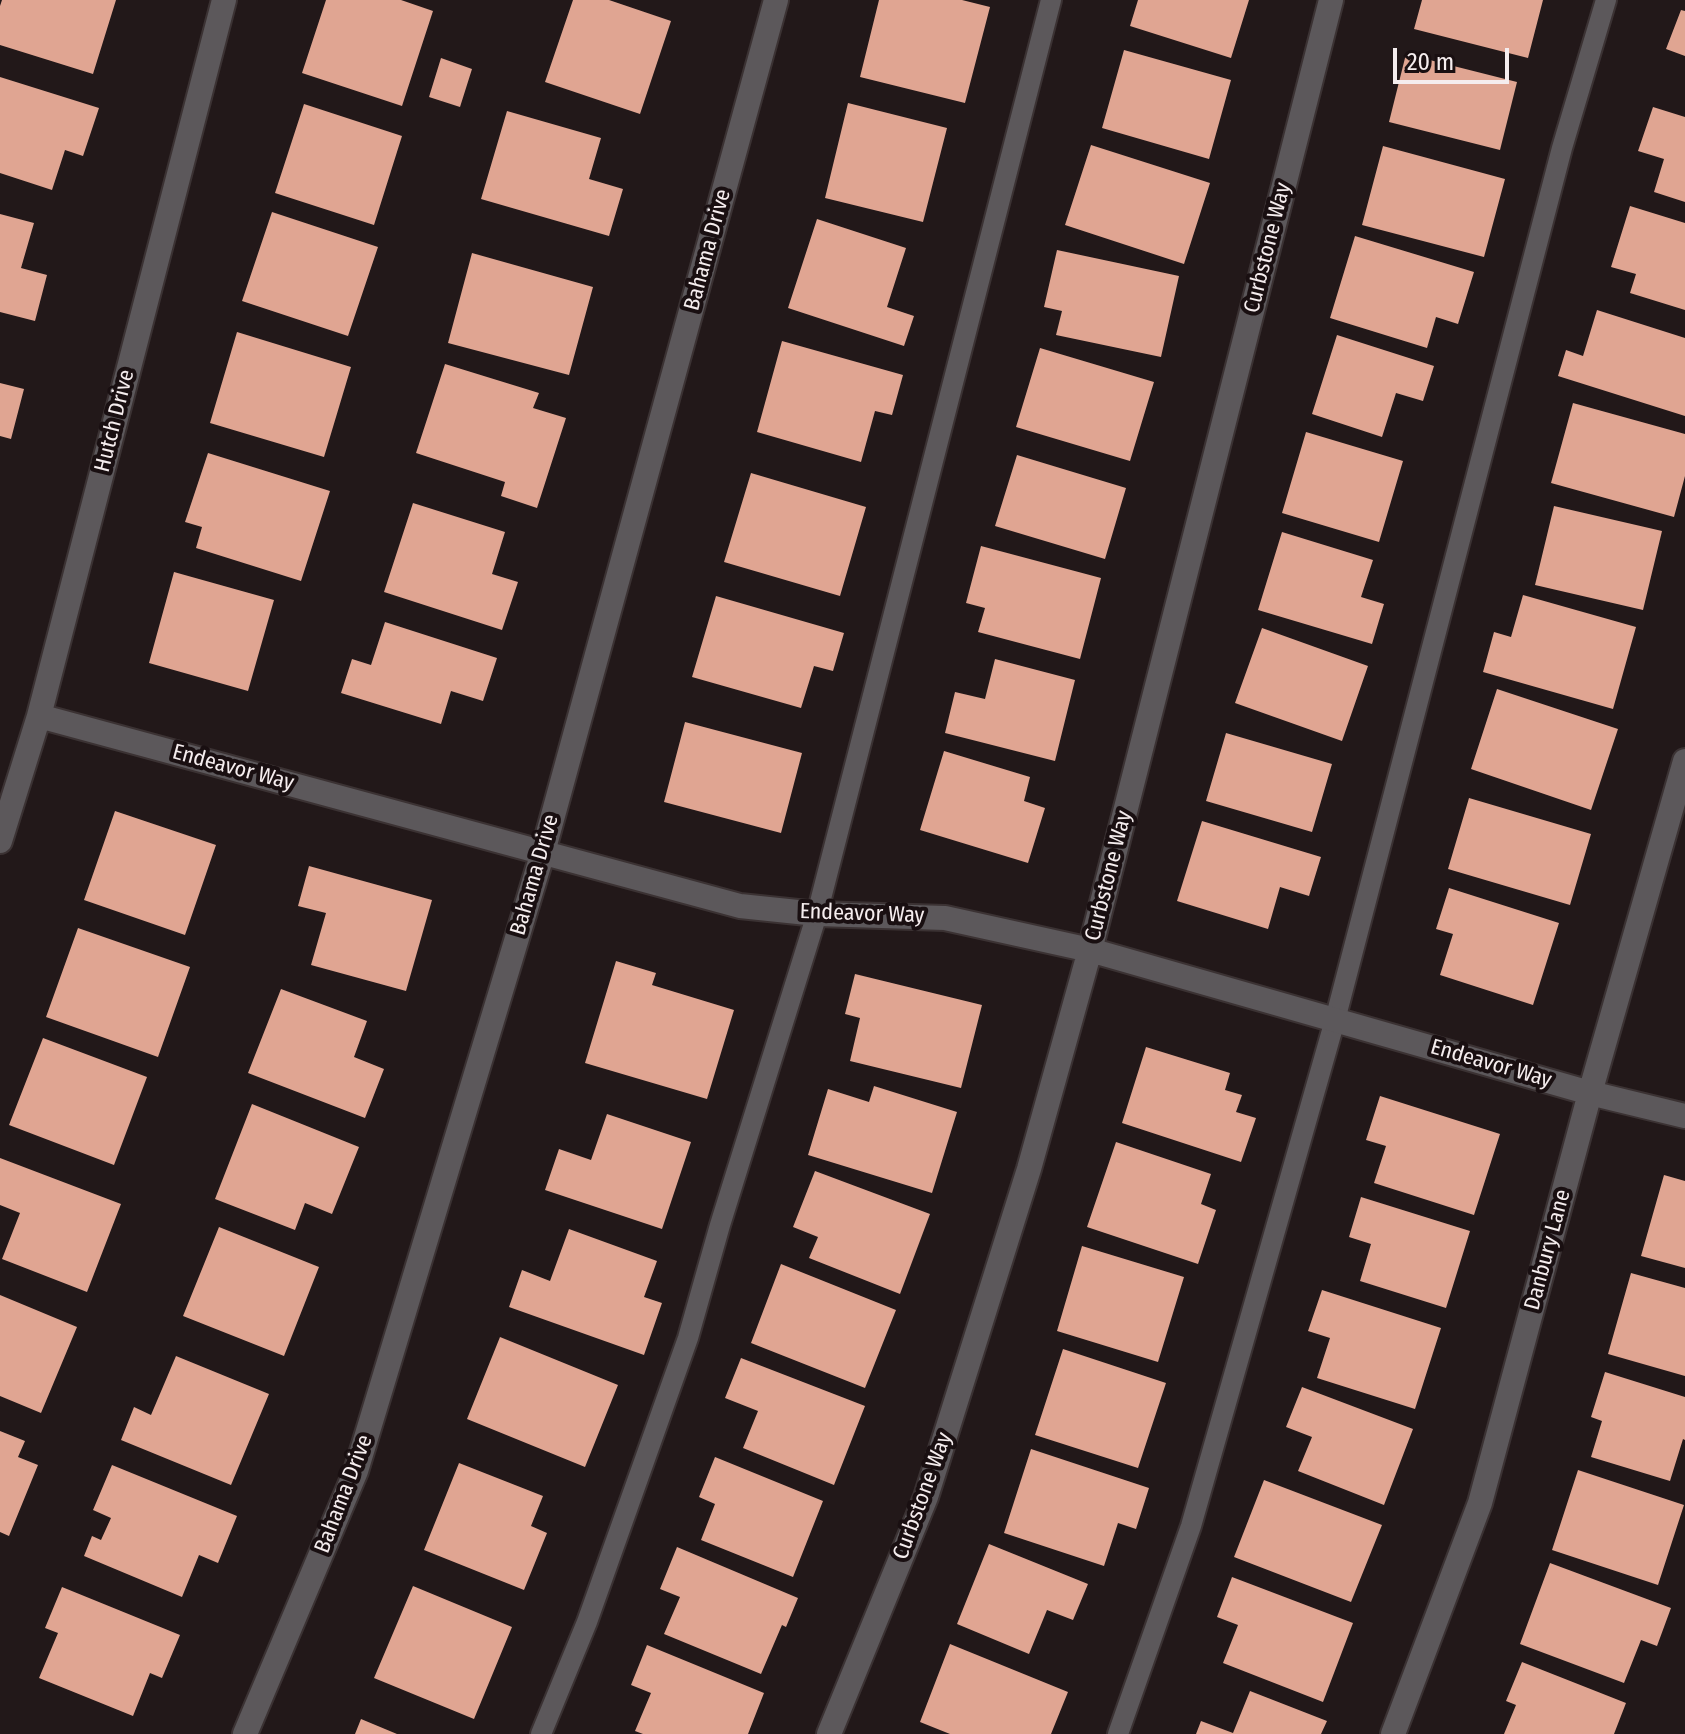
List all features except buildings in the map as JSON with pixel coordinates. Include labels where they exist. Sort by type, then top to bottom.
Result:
[{"type":"street","name":"Hutch Drive","points":[[0,841],[39,716],[224,0]]},
{"type":"street","name":"Bahama Drive","points":[[245,1734],[356,1471],[543,852],[776,0]]},
{"type":"street","name":"Curbstone Way","points":[[829,1734],[926,1497],[1029,1169],[1090,950],[1331,0]]},
{"type":"street","name":"Endeavor Way","points":[[39,716],[740,906],[817,914],[945,918],[1090,950],[1590,1093],[1685,1116]]},
{"type":"street","name":"Danbury Lane","points":[[1393,1734],[1480,1503],[1590,1093],[1685,761]]},
{"type":"lane","points":[[541,1734],[587,1622],[688,1338],[817,914],[1051,0]]},
{"type":"lane","points":[[1118,1734],[1191,1526],[1335,1020],[1562,148],[1606,0]]}]
